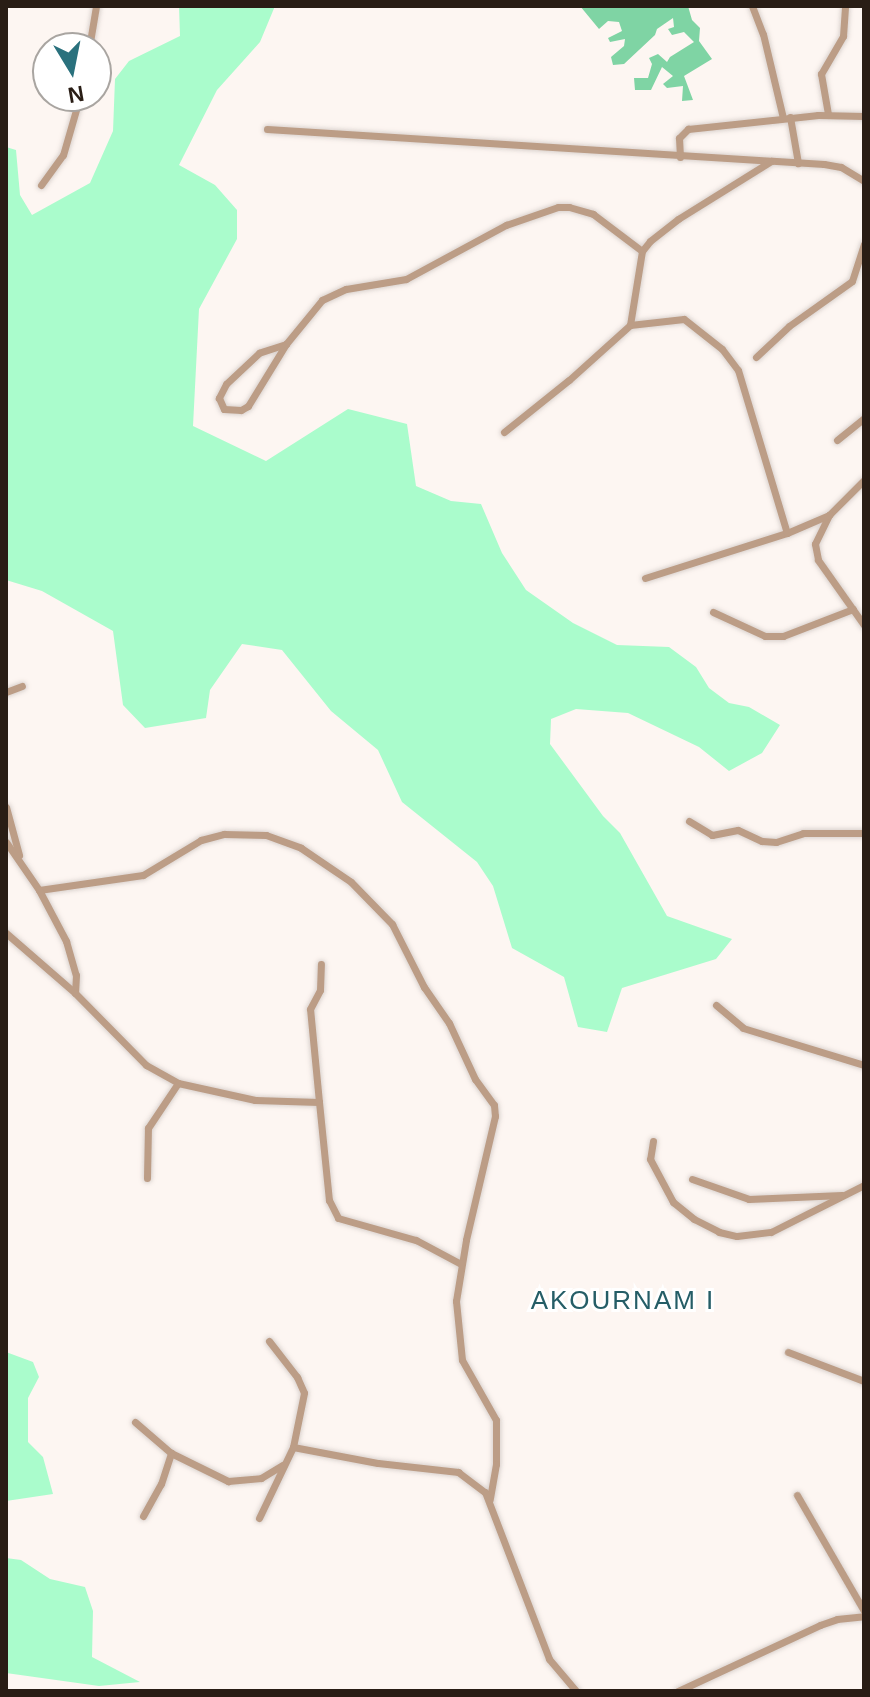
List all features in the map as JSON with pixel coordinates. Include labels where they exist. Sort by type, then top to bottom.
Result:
[{"type":"street","points":[[92,32],[96,6]]},
{"type":"street","points":[[752,6],[763,34],[798,163]]},
{"type":"street","points":[[828,114],[821,74],[843,36],[845,6]]},
{"type":"street","points":[[41,185],[63,155],[75,112]]},
{"type":"street","points":[[680,157],[679,138],[688,129],[786,117],[828,114],[864,116]]},
{"type":"street","points":[[267,129],[798,163],[841,167],[864,181]]},
{"type":"street","points":[[630,325],[642,251],[678,219],[771,161]]},
{"type":"street","points":[[286,344],[259,353],[226,384],[219,398],[224,409],[241,410],[248,406],[286,344],[322,300],[346,289],[406,279],[506,225],[558,207],[593,214],[642,251]]},
{"type":"street","points":[[756,357],[789,326],[852,281],[864,244]]},
{"type":"street","points":[[504,432],[569,380],[630,325],[684,319],[722,349],[738,370],[787,533]]},
{"type":"street","points":[[837,440],[864,418]]},
{"type":"street","points":[[863,481],[829,515],[815,544],[816,552],[864,625]]},
{"type":"street","points":[[645,578],[787,533],[829,515]]},
{"type":"street","points":[[713,612],[765,636],[783,636],[853,609]]},
{"type":"street","points":[[6,692],[22,686]]},
{"type":"street","points":[[6,807],[20,858]]},
{"type":"street","points":[[689,821],[712,835],[738,830],[762,841],[776,842],[803,833],[864,833]]},
{"type":"street","points":[[39,890],[143,875],[201,840],[245,832],[301,848],[351,882],[392,924],[424,987],[449,1023],[468,1067],[494,1105],[495,1116],[461,1264],[456,1301],[459,1349],[469,1374],[489,1403],[498,1432],[490,1499]]},
{"type":"street","points":[[6,842],[20,858],[66,941],[76,975],[75,993]]},
{"type":"street","points":[[6,933],[75,993],[146,1065],[178,1083],[255,1100],[319,1102]]},
{"type":"street","points":[[321,964],[320,990],[310,1009],[329,1200],[338,1218],[416,1240],[461,1264]]},
{"type":"street","points":[[716,1005],[743,1028],[864,1065]]},
{"type":"street","points":[[147,1178],[148,1128],[178,1083]]},
{"type":"street","points":[[653,1141],[650,1159],[673,1202],[694,1219],[719,1232],[737,1236],[771,1232],[864,1183]]},
{"type":"street","points":[[692,1179],[749,1199],[848,1192]]},
{"type":"street","points":[[259,1518],[293,1447],[304,1393],[297,1377],[269,1341]]},
{"type":"street","points":[[788,1352],[864,1381]]},
{"type":"street","points":[[135,1422],[171,1453],[228,1481],[261,1478],[283,1465]]},
{"type":"street","points":[[293,1447],[365,1461],[458,1472],[474,1481],[490,1499],[549,1659],[576,1691]]},
{"type":"street","points":[[143,1516],[156,1494],[171,1453]]},
{"type":"street","points":[[678,1691],[689,1690],[820,1625],[864,1614],[797,1495]]},
{"type":"green space","points":[[179,6],[275,6],[260,42],[217,90],[179,165],[215,185],[237,210],[237,239],[199,309],[193,426],[266,461],[348,409],[407,424],[416,486],[451,501],[481,504],[502,553],[526,590],[573,623],[617,645],[669,647],[696,667],[709,688],[729,703],[749,707],[780,725],[762,753],[729,771],[699,747],[628,713],[576,709],[551,719],[550,744],[603,816],[620,833],[667,916],[732,939],[716,959],[622,988],[607,1032],[578,1027],[564,977],[512,948],[493,886],[477,862],[402,802],[378,750],[331,711],[282,650],[242,644],[210,690],[206,718],[145,728],[123,705],[113,631],[42,591],[6,580],[6,147],[16,150],[20,195],[32,215],[90,183],[113,131],[115,79],[129,61],[180,36]]},
{"type":"green space","points":[[580,6],[688,6],[692,20],[700,28],[699,41],[712,59],[684,76],[693,100],[682,101],[683,86],[667,88],[663,84],[673,76],[662,67],[651,90],[635,90],[634,78],[648,78],[652,64],[649,58],[658,54],[667,62],[694,42],[684,32],[672,35],[668,29],[674,27],[673,18],[657,29],[655,35],[624,64],[613,65],[611,57],[624,46],[625,39],[610,42],[608,38],[622,31],[619,22],[608,21],[599,29]]},
{"type":"green space","points":[[6,1352],[33,1362],[39,1377],[28,1398],[28,1442],[43,1457],[53,1494],[6,1501]]},
{"type":"green space","points":[[6,1558],[21,1560],[50,1579],[85,1587],[93,1611],[92,1657],[140,1682],[99,1686],[6,1673]]},
{"type":"district","name":"AKOURNAM I","points":[[623,1301]]}]
